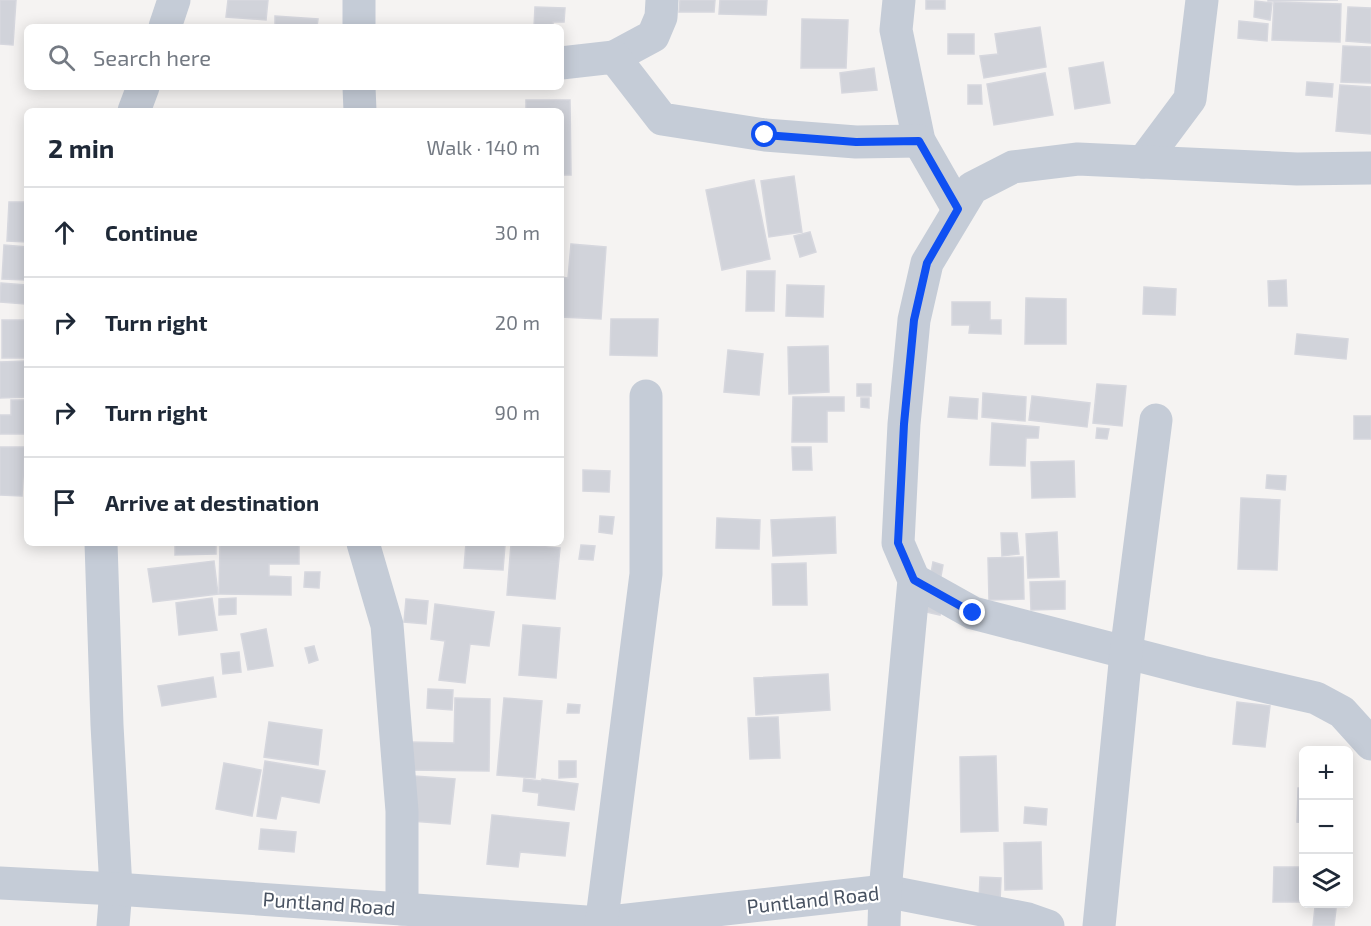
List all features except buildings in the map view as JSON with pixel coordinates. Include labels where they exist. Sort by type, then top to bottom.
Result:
[{"type":"street","points":[[166,24],[174,0]]},
{"type":"street","points":[[359,0],[359,24]]},
{"type":"street","points":[[564,63],[614,57],[653,36],[661,16],[662,0]]},
{"type":"street","points":[[899,0],[896,30],[919,141],[958,209]]},
{"type":"street","points":[[1143,162],[1190,99],[1202,0]]},
{"type":"street","points":[[614,57],[662,119],[765,135],[856,142],[919,141]]},
{"type":"street","points":[[136,108],[142,90]]},
{"type":"street","points":[[359,90],[360,108]]},
{"type":"street","points":[[884,926],[885,891],[914,580],[898,543],[904,424],[914,320],[927,263],[958,209],[972,188],[1013,167],[1078,159],[1297,169],[1371,168]]},
{"type":"street","points":[[601,925],[646,574],[646,396]]},
{"type":"street","points":[[1099,926],[1126,653],[1156,420]]},
{"type":"street","points":[[101,546],[107,725],[116,889],[113,926]]},
{"type":"street","points":[[364,546],[387,625],[402,811],[402,909]]},
{"type":"street","points":[[914,580],[973,613],[1213,675],[1316,698],[1342,712],[1371,744]]},
{"type":"street","name":"Puntland Road","points":[[0,884],[116,889],[601,925],[885,891],[1048,926]]},
{"type":"route","points":[[765,135],[856,142],[919,141],[958,209],[927,263],[914,320],[904,424],[898,543],[914,580],[973,613]]}]
